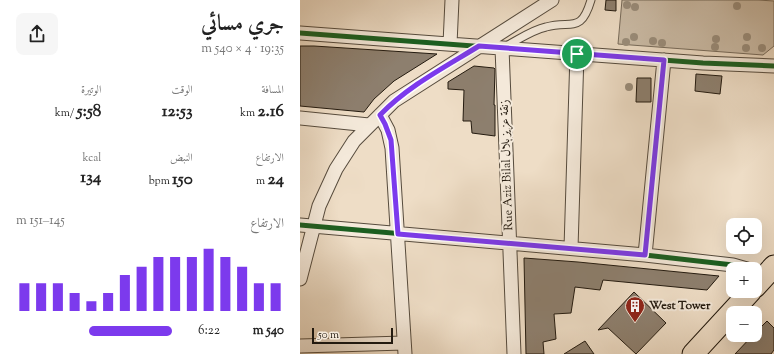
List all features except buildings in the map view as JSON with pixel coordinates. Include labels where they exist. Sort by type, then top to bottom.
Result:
[{"type":"main road","points":[[693,354],[740,298]]},
{"type":"street","points":[[450,44],[452,0]]},
{"type":"street","points":[[300,279],[306,226],[318,206],[336,169],[354,141],[394,101],[552,0]]},
{"type":"street","points":[[300,33],[577,54],[774,66]]},
{"type":"street","name":"Rue Aziz Bilal زنقة عزيز بلال","points":[[502,48],[514,354]]},
{"type":"street","points":[[571,248],[577,54]]},
{"type":"street","points":[[645,255],[664,60]]},
{"type":"street","points":[[300,346],[404,348],[391,140],[380,115]]},
{"type":"street","points":[[300,118],[369,125]]},
{"type":"street","points":[[306,226],[571,248],[726,264]]},
{"type":"lane","points":[[502,48],[544,27],[577,24],[583,19],[591,0]]},
{"type":"shaded area","points":[[622,0],[774,1],[774,46],[763,55],[618,44]]},
{"type":"cycle path","points":[[300,33],[703,63],[774,66]]},
{"type":"cycle path","points":[[300,225],[645,255],[726,264]]},
{"type":"place","name":"West Tower","points":[[635,323]]},
{"type":"route","points":[[479,46],[577,54],[664,60],[645,255],[398,234],[391,140],[380,115],[394,101],[479,46]]}]
